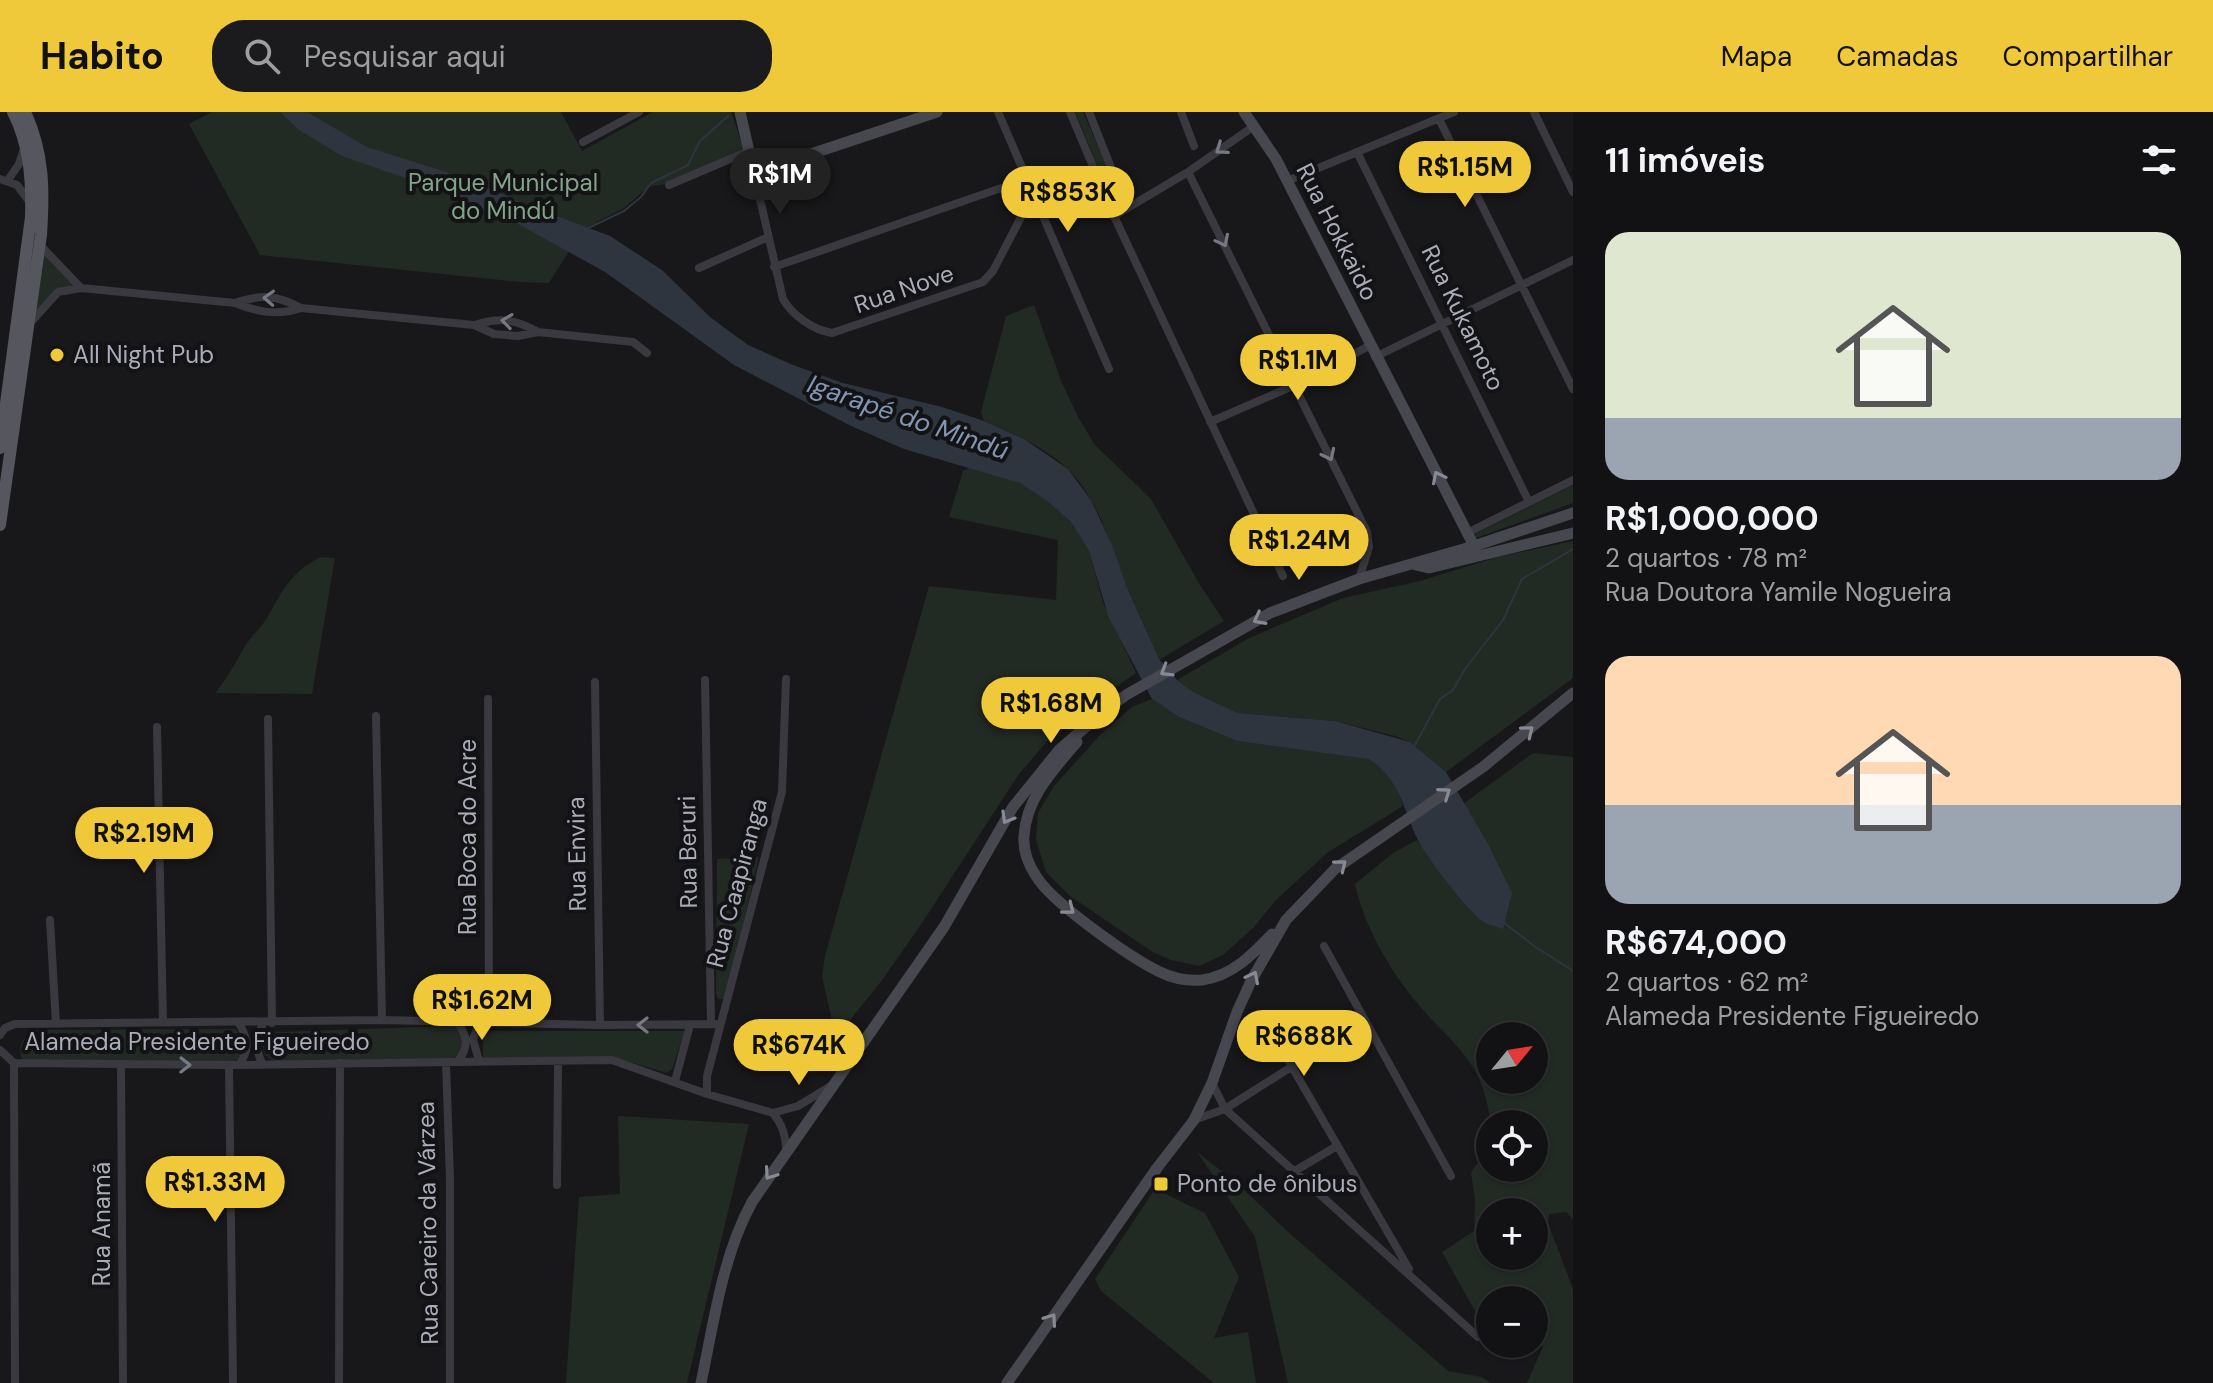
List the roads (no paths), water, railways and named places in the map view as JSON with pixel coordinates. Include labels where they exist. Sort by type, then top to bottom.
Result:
[{"type":"main road","points":[[0,448],[31,211],[32,183],[25,144],[13,112]]},
{"type":"main road","points":[[0,525],[44,188],[41,161],[25,112]]},
{"type":"main road","points":[[740,112],[754,173],[937,112]]},
{"type":"main road","name":"Rua Hokkaido","points":[[1244,112],[1276,159],[1474,546]]},
{"type":"main road","points":[[701,1383],[739,1226],[786,1152],[955,909],[1013,807],[1059,750],[1126,695],[1270,613],[1359,579],[1573,513]]},
{"type":"main road","points":[[1412,565],[1429,568],[1573,533]]},
{"type":"main road","points":[[1096,718],[1037,794],[1023,838],[1027,859],[1048,892],[1114,943],[1160,972],[1188,980],[1215,977],[1248,958],[1335,869],[1483,767],[1573,693]]},
{"type":"main road","points":[[1007,1383],[1194,1120],[1212,1083],[1251,981],[1286,920]]},
{"type":"street","points":[[583,142],[639,112]]},
{"type":"street","points":[[998,112],[1109,369]]},
{"type":"street","points":[[1070,112],[1114,216],[1283,576]]},
{"type":"street","points":[[1089,112],[1127,208]]},
{"type":"street","points":[[1181,112],[1194,146]]},
{"type":"street","points":[[1287,181],[1454,112]]},
{"type":"street","points":[[1534,112],[1573,192]]},
{"type":"street","points":[[1439,119],[1573,389]]},
{"type":"street","points":[[1114,216],[1188,172],[1254,126]]},
{"type":"street","points":[[25,144],[19,164],[4,179],[24,192],[31,211]]},
{"type":"street","points":[[669,185],[749,151]]},
{"type":"street","name":"Rua Kukamoto","points":[[1358,154],[1529,502]]},
{"type":"street","points":[[1188,172],[1367,532],[1369,547],[1359,579]]},
{"type":"street","points":[[754,173],[774,267],[1027,179]]},
{"type":"street","name":"Rua Nove","points":[[774,267],[783,299],[790,311],[821,331],[832,333],[975,286],[993,271],[1033,194]]},
{"type":"street","points":[[699,268],[768,237]]},
{"type":"street","points":[[39,244],[81,288]]},
{"type":"street","points":[[1210,422],[1443,323],[1573,260]]},
{"type":"street","points":[[28,324],[58,292],[81,288],[235,303],[256,311],[285,313],[301,308],[474,325],[494,334],[518,336],[538,332],[633,342],[647,353]]},
{"type":"street","points":[[235,303],[254,297],[283,298],[301,308]]},
{"type":"street","points":[[474,325],[496,319],[521,323],[538,332]]},
{"type":"street","points":[[1467,533],[1573,480]]},
{"type":"street","name":"Rua Caapiranga","points":[[707,1094],[716,1024],[782,792],[786,679]]},
{"type":"street","name":"Rua Beruri","points":[[705,680],[716,1024]]},
{"type":"street","name":"Rua Envira","points":[[595,682],[600,1025]]},
{"type":"street","name":"Rua Boca do Acre","points":[[479,1061],[473,1039],[484,1022],[488,699]]},
{"type":"street","points":[[376,716],[382,1020]]},
{"type":"street","points":[[262,1064],[255,1044],[268,1023],[268,719]]},
{"type":"street","points":[[157,727],[163,1023]]},
{"type":"street","points":[[50,920],[56,1024]]},
{"type":"street","points":[[1324,946],[1451,1176]]},
{"type":"street","points":[[1263,1017],[1413,1277]]},
{"type":"street","name":"Alameda Presidente Figueiredo","points":[[0,1035],[5,1028],[15,1024],[382,1020],[716,1024]]},
{"type":"street","points":[[1194,1120],[1225,1109],[1365,1020]]},
{"type":"street","points":[[457,1022],[464,1033],[466,1045],[458,1061]]},
{"type":"street","points":[[233,1383],[234,1065],[247,1050],[246,1035],[239,1023]]},
{"type":"street","points":[[690,1025],[677,1082],[699,1084],[707,1076]]},
{"type":"street","name":"Alameda Presidente Figueiredo","points":[[0,1050],[14,1063],[234,1065],[617,1061],[707,1094],[773,1113]]},
{"type":"street","name":"Rua Careiro da Várzea","points":[[446,1062],[450,1179],[450,1383]]},
{"type":"street","points":[[557,1185],[558,1062]]},
{"type":"street","points":[[14,1063],[15,1383]]},
{"type":"street","points":[[339,1383],[340,1063]]},
{"type":"street","name":"Rua Anamã","points":[[121,1064],[123,1383]]},
{"type":"street","points":[[786,1152],[786,1137],[773,1113],[798,1106],[835,1083]]},
{"type":"street","points":[[1212,1083],[1225,1109],[1476,1335]]},
{"type":"street","points":[[1293,1172],[1337,1146]]},
{"type":"water","points":[[280,112],[307,112],[367,147],[465,178],[610,236],[662,270],[710,317],[748,345],[793,365],[843,383],[942,407],[1024,439],[1068,469],[1091,500],[1159,659],[1177,680],[1195,693],[1238,713],[1335,721],[1410,742],[1446,772],[1487,842],[1512,893],[1503,929],[1477,917],[1447,882],[1416,836],[1393,784],[1369,759],[1237,741],[1179,717],[1152,699],[1109,618],[1089,551],[1071,522],[1047,501],[1020,483],[904,449],[851,426],[734,365],[605,272],[520,225],[451,194],[342,156],[299,130]]},
{"type":"waterway","points":[[586,229],[624,211],[641,197],[651,183],[688,165],[700,141],[728,116]]},
{"type":"waterway","points":[[1415,745],[1440,699],[1453,690],[1465,669],[1503,620],[1522,579],[1573,549]]},
{"type":"waterway","name":"Igarapé do Mindú","points":[[1503,922],[1573,971]]},
{"type":"place","name":"All Night Pub","points":[[57,355]]},
{"type":"place","name":"Ponto de ônibus","points":[[1161,1184]]},
{"type":"park label","name":"Parque Municipal do Mindú","points":[[503,197]]}]
